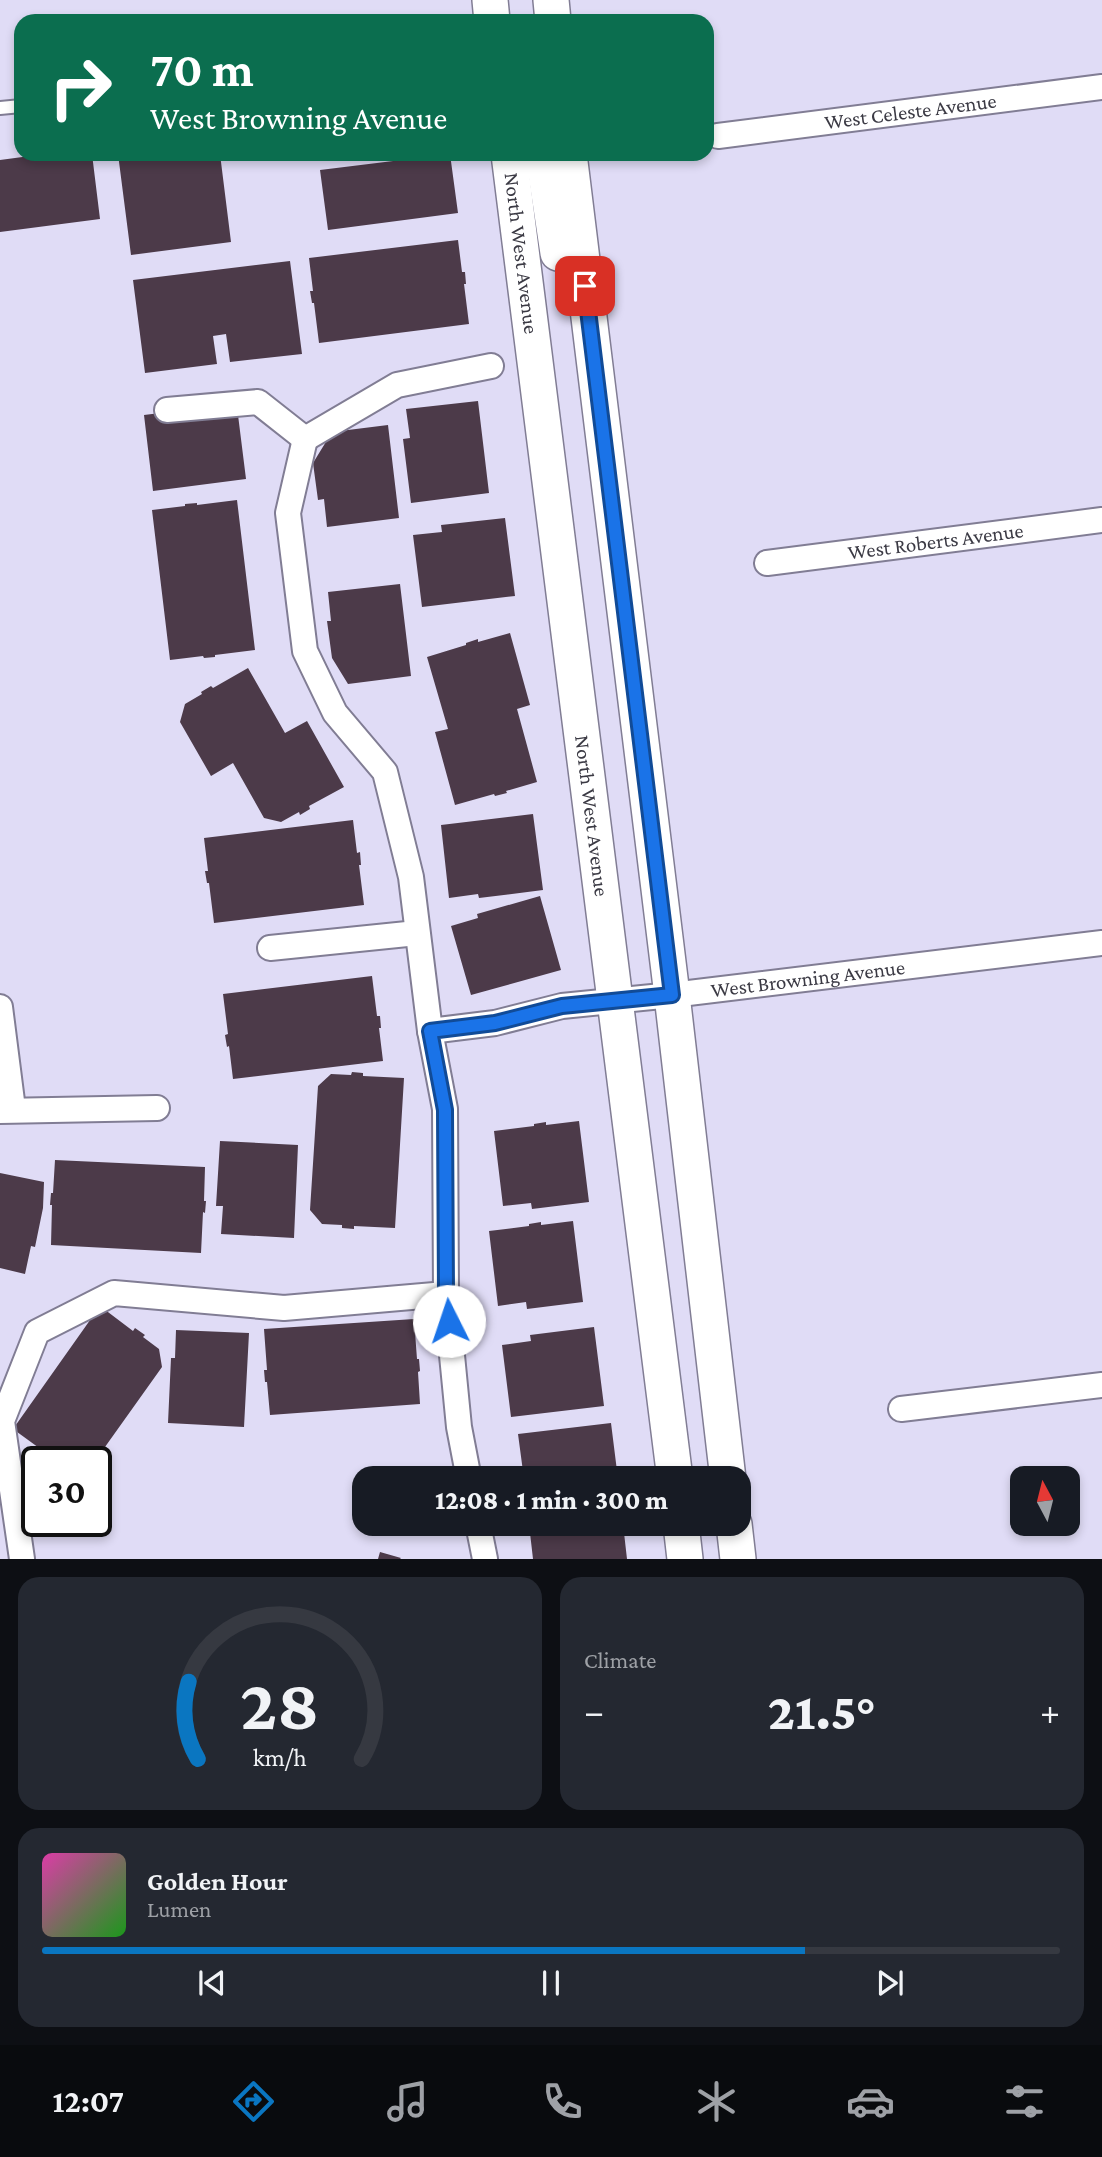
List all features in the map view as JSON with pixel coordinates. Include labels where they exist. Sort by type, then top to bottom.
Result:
[{"type":"main road","name":"North West Avenue","points":[[510,161],[673,1466]]},
{"type":"main road","points":[[544,161],[582,431],[617,550]]},
{"type":"main road","points":[[570,161],[726,1466]]},
{"type":"main road","points":[[682,1536],[685,1559]]},
{"type":"main road","points":[[735,1536],[738,1559]]},
{"type":"street","name":"West Celeste Avenue","points":[[718,136],[1102,87]]},
{"type":"street","points":[[466,1466],[459,1427],[446,1294],[445,1110],[430,1031],[411,877],[385,772],[335,713],[305,651],[288,513],[305,439],[397,385],[491,366]]},
{"type":"street","points":[[167,410],[258,402],[305,439]]},
{"type":"street","name":"West Roberts Avenue","points":[[767,564],[1102,520]]},
{"type":"street","points":[[270,948],[417,933]]},
{"type":"street","name":"West Browning Avenue","points":[[430,1031],[495,1023],[562,1006],[1102,943]]},
{"type":"street","points":[[0,1007],[6,1110],[157,1108]]},
{"type":"street","points":[[22,1559],[2,1421],[37,1332],[114,1293],[284,1308],[446,1294]]},
{"type":"street","points":[[901,1409],[1102,1385]]},
{"type":"street","points":[[480,1536],[485,1559]]},
{"type":"building","points":[[0,160],[93,161],[100,219],[0,232]]},
{"type":"building","points":[[119,161],[221,161],[231,242],[131,255]]},
{"type":"building","points":[[393,161],[451,161],[458,213],[328,230],[320,170]]},
{"type":"building","points":[[458,240],[462,272],[465,272],[469,324],[319,343],[310,291],[313,291],[309,258]]},
{"type":"building","points":[[290,261],[302,354],[230,362],[226,334],[213,336],[217,364],[145,373],[133,280]]},
{"type":"building","points":[[478,401],[489,493],[411,503],[403,439],[410,438],[406,409]]},
{"type":"building","points":[[209,407],[237,407],[246,479],[153,491],[144,415]]},
{"type":"building","points":[[388,425],[399,518],[327,527],[324,499],[318,500],[313,463],[332,432]]},
{"type":"building","points":[[237,500],[255,650],[215,657],[170,660],[152,510],[185,504]]},
{"type":"building","points":[[505,518],[515,596],[422,607],[413,535],[442,532],[441,525]]},
{"type":"building","points":[[400,584],[411,676],[348,684],[332,658],[327,621],[331,621],[328,592]]},
{"type":"building","points":[[510,633],[530,705],[517,709],[537,782],[506,791],[507,793],[455,805],[435,732],[448,729],[427,657],[478,639],[478,642]]},
{"type":"building","points":[[248,668],[285,733],[307,721],[344,787],[309,806],[310,809],[300,815],[299,812],[281,822],[264,818],[233,763],[211,776],[180,722],[185,704],[211,686],[213,688]]},
{"type":"building","points":[[533,814],[543,890],[479,898],[478,894],[449,898],[441,825]]},
{"type":"building","points":[[353,820],[357,853],[360,852],[364,905],[214,923],[205,871],[208,871],[204,838]]},
{"type":"building","points":[[540,896],[561,970],[471,995],[451,926],[478,918],[477,914]]},
{"type":"building","points":[[372,976],[377,1016],[380,1016],[383,1061],[233,1079],[225,1035],[228,1034],[223,994]]},
{"type":"building","points":[[352,1072],[363,1073],[363,1076],[404,1078],[395,1228],[354,1226],[354,1229],[322,1224],[310,1210],[318,1086],[331,1074],[351,1075]]},
{"type":"building","points":[[579,1121],[589,1202],[532,1209],[531,1203],[503,1206],[494,1131],[546,1122],[546,1125]]},
{"type":"building","points":[[220,1141],[298,1145],[294,1238],[221,1234],[223,1206],[216,1206]]},
{"type":"building","points":[[55,1160],[205,1167],[206,1201],[201,1253],[51,1245],[50,1205]]},
{"type":"building","points":[[0,1173],[44,1182],[43,1208],[35,1247],[31,1246],[25,1274],[0,1268]]},
{"type":"building","points":[[573,1221],[583,1302],[527,1309],[526,1302],[498,1306],[489,1231],[541,1222],[541,1225]]},
{"type":"building","points":[[100,1306],[133,1331],[135,1328],[145,1335],[143,1337],[159,1349],[162,1367],[106,1446],[36,1446],[13,1429]]},
{"type":"building","points":[[414,1319],[420,1371],[420,1404],[270,1415],[264,1370],[267,1370],[264,1329]]},
{"type":"building","points":[[594,1327],[604,1406],[511,1417],[502,1345],[531,1341],[530,1335]]},
{"type":"building","points":[[176,1330],[249,1333],[244,1427],[168,1423],[171,1358],[175,1358]]},
{"type":"building","points":[[611,1423],[616,1466],[522,1466],[518,1434]]},
{"type":"building","points":[[530,1536],[624,1536],[627,1559],[533,1559]]},
{"type":"building","points":[[380,1552],[401,1558],[378,1559]]},
{"type":"route","points":[[449,1321],[446,1294],[445,1110],[430,1031],[495,1023],[562,1006],[672,995],[585,286]]}]
